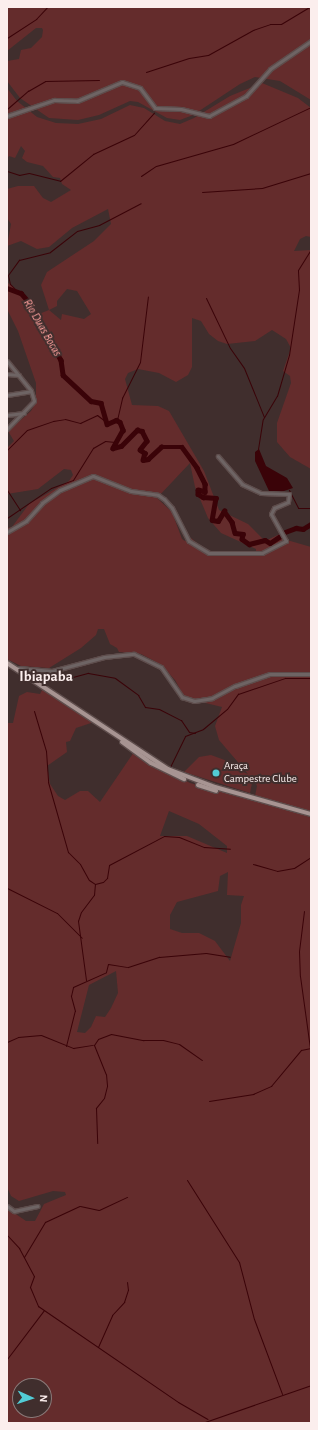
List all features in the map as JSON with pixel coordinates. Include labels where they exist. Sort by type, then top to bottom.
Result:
[{"type":"main road","points":[[7,663],[18,668],[116,736],[140,756],[168,772],[207,788],[236,794],[311,814]]},
{"type":"street","points":[[7,116],[54,100],[77,101],[122,82],[140,88],[155,108],[181,109],[203,116],[212,116],[246,96],[276,65],[311,41]]},
{"type":"street","points":[[7,361],[31,391],[33,403],[7,430]]},
{"type":"street","points":[[7,374],[19,375]]},
{"type":"street","points":[[7,395],[31,391]]},
{"type":"street","points":[[7,415],[24,413]]},
{"type":"street","points":[[7,532],[26,522],[42,503],[60,490],[87,477],[99,476],[130,490],[158,495],[164,499],[172,508],[189,541],[209,553],[228,555],[262,553],[286,541],[271,514],[274,508],[288,502],[289,494],[261,493],[242,484],[218,456]]},
{"type":"street","points":[[18,668],[52,671],[104,657],[134,654],[161,667],[171,678],[179,694],[186,700],[194,701],[212,698],[234,686],[274,673],[311,674]]},
{"type":"street","points":[[7,1206],[14,1211],[37,1206]]},
{"type":"shaded area","points":[[7,7],[311,7],[311,100],[280,81],[255,77],[240,84],[193,115],[180,120],[167,118],[138,102],[130,101],[99,115],[78,120],[49,118],[20,98],[7,81],[7,61],[19,59],[21,50],[31,48],[42,37],[43,30],[42,28],[36,28],[7,51]]},
{"type":"shaded area","points":[[262,83],[298,98],[311,108],[311,237],[306,236],[300,239],[294,251],[311,250],[311,469],[290,457],[277,442],[277,423],[291,383],[290,376],[283,371],[291,348],[286,339],[272,330],[255,341],[227,344],[218,341],[209,334],[201,321],[192,318],[192,367],[188,375],[176,382],[159,373],[138,369],[128,373],[125,379],[132,405],[158,406],[169,411],[204,471],[219,510],[248,524],[265,541],[280,534],[287,540],[311,547],[311,811],[255,796],[257,786],[253,778],[250,793],[184,772],[199,757],[211,755],[230,762],[230,767],[248,774],[219,740],[215,726],[222,707],[185,698],[175,680],[160,664],[141,654],[119,652],[117,648],[110,644],[104,629],[98,629],[96,635],[81,648],[49,668],[21,666],[7,659],[7,528],[12,527],[29,504],[69,481],[73,475],[71,470],[64,469],[38,489],[7,494],[7,448],[14,441],[8,431],[31,411],[36,402],[36,383],[18,331],[7,309],[7,282],[29,300],[39,314],[49,310],[41,285],[47,272],[94,241],[111,224],[108,209],[72,228],[49,247],[37,249],[21,241],[7,246],[11,224],[7,218],[7,189],[18,186],[34,186],[43,198],[51,202],[71,190],[62,184],[60,178],[53,177],[43,166],[27,162],[22,158],[25,151],[21,146],[15,158],[9,156],[7,159],[7,88],[17,101],[37,117],[56,123],[78,124],[101,119],[130,105],[144,108],[165,121],[180,124],[194,118],[230,96]],"holes":[[[67,289],[77,291],[91,314],[84,319],[62,314],[61,320],[49,310],[57,306],[57,301]],[[190,463],[195,487],[208,518],[221,533],[256,549],[256,552],[221,554],[204,549],[191,538],[185,541],[182,539],[172,512],[157,498]]]},
{"type":"shaded area","points":[[259,449],[266,466],[287,478],[293,488],[281,492],[269,491],[255,461],[255,452]]},
{"type":"shaded area","points":[[43,688],[94,722],[76,728],[70,741],[66,742],[67,752],[47,766],[50,784],[58,796],[65,800],[80,791],[88,791],[100,802],[134,752],[190,783],[311,817],[311,1423],[7,1423],[7,1208],[26,1221],[35,1221],[44,1204],[66,1195],[65,1192],[53,1191],[19,1201],[11,1196],[7,1187],[7,723],[13,723],[19,696],[27,692],[40,694]],"holes":[[[169,811],[199,824],[227,846],[227,853],[187,836],[160,836]],[[228,872],[227,895],[244,896],[241,905],[241,923],[230,961],[215,941],[199,933],[182,933],[170,929],[170,915],[177,902],[218,891],[220,876]],[[116,971],[118,993],[111,1008],[105,1017],[96,1016],[91,1027],[85,1033],[77,1032],[89,985]]]},
{"type":"waterway","points":[[7,38],[36,19],[47,7]]},
{"type":"waterway","points":[[146,72],[189,58],[208,55],[253,30],[270,24],[281,24],[309,7]]},
{"type":"waterway","points":[[7,109],[28,91],[45,81],[99,80]]},
{"type":"waterway","points":[[141,176],[156,166],[233,144],[311,107]]},
{"type":"waterway","points":[[7,171],[19,175],[29,173],[60,181],[93,154],[134,135],[154,113]]},
{"type":"waterway","points":[[202,192],[262,188],[311,173]]},
{"type":"waterway","points":[[17,291],[10,284],[8,275],[19,260],[50,252],[77,231],[99,225],[141,203]]},
{"type":"waterway","points":[[258,449],[263,419],[277,396],[289,355],[299,290],[298,270],[311,249]]},
{"type":"waterway","name":"Rio Duas Bocas","points":[[7,288],[21,293],[28,301],[61,360],[63,375],[91,401],[101,403],[107,424],[116,420],[120,422],[123,430],[113,448],[121,446],[137,430],[142,431],[147,441],[140,450],[145,453],[143,460],[148,459],[161,447],[182,447],[197,468],[205,484],[205,492],[198,490],[198,494],[203,497],[216,498],[212,520],[218,521],[224,511],[232,522],[235,533],[243,534],[242,539],[249,544],[265,540],[270,543],[282,535]]},
{"type":"waterway","points":[[117,420],[122,398],[140,362],[148,296]]},
{"type":"waterway","points":[[206,298],[230,348],[244,368],[264,417]]},
{"type":"waterway","points":[[7,450],[27,430],[53,421],[65,419],[80,423],[97,415],[105,421]]},
{"type":"waterway","points":[[7,518],[51,488],[73,480],[93,448],[105,441],[115,442]]},
{"type":"waterway","points":[[7,490],[20,510]]},
{"type":"waterway","points":[[289,490],[298,508],[311,508]]},
{"type":"waterway","name":"Rio Duas Bocas","points":[[285,532],[296,528],[303,529],[311,524]]},
{"type":"waterway","points":[[69,678],[88,673],[115,678],[138,695],[145,707],[159,709],[181,720],[189,732],[195,733]]},
{"type":"waterway","points":[[170,767],[185,736],[203,729],[227,709],[238,694],[285,678],[311,678]]},
{"type":"waterway","points":[[34,711],[46,751],[48,782],[68,852],[80,864],[89,880],[95,884],[103,882],[107,878],[109,865],[164,836],[179,837],[204,847],[230,849]]},
{"type":"waterway","points":[[253,864],[277,871],[294,868],[311,857]]},
{"type":"waterway","points":[[86,980],[78,921],[81,912],[94,895],[95,884]]},
{"type":"waterway","points":[[7,888],[57,913],[82,938]]},
{"type":"waterway","points":[[304,911],[299,951],[300,976],[310,1048]]},
{"type":"waterway","points":[[66,1046],[75,1011],[71,996],[73,987],[106,972],[108,964],[128,967],[159,957],[206,953],[230,957]]},
{"type":"waterway","points":[[94,1045],[98,1039],[111,1034],[143,1040],[163,1040],[179,1044],[202,1060]]},
{"type":"waterway","points":[[7,1042],[18,1037],[41,1035],[73,1048],[93,1045]]},
{"type":"waterway","points":[[94,1045],[106,1074],[107,1086],[104,1098],[96,1108],[97,1143]]},
{"type":"waterway","points":[[209,1101],[253,1094],[271,1086],[301,1050],[311,1048]]},
{"type":"waterway","points":[[187,1180],[239,1262],[254,1319],[282,1394]]},
{"type":"waterway","points":[[24,1257],[45,1222],[80,1206],[99,1210],[127,1197]]},
{"type":"waterway","points":[[7,1235],[19,1248],[34,1276],[30,1287],[38,1306],[178,1402],[208,1419]]},
{"type":"waterway","points":[[98,1347],[112,1315],[124,1302],[128,1290],[127,1282]]},
{"type":"waterway","points":[[7,1359],[44,1310]]},
{"type":"waterway","points":[[202,1423],[311,1385]]},
{"type":"place","name":"Araça Campestre Clube","points":[[216,773]]},
{"type":"district","name":"Ibiapaba","points":[[46,677]]}]
